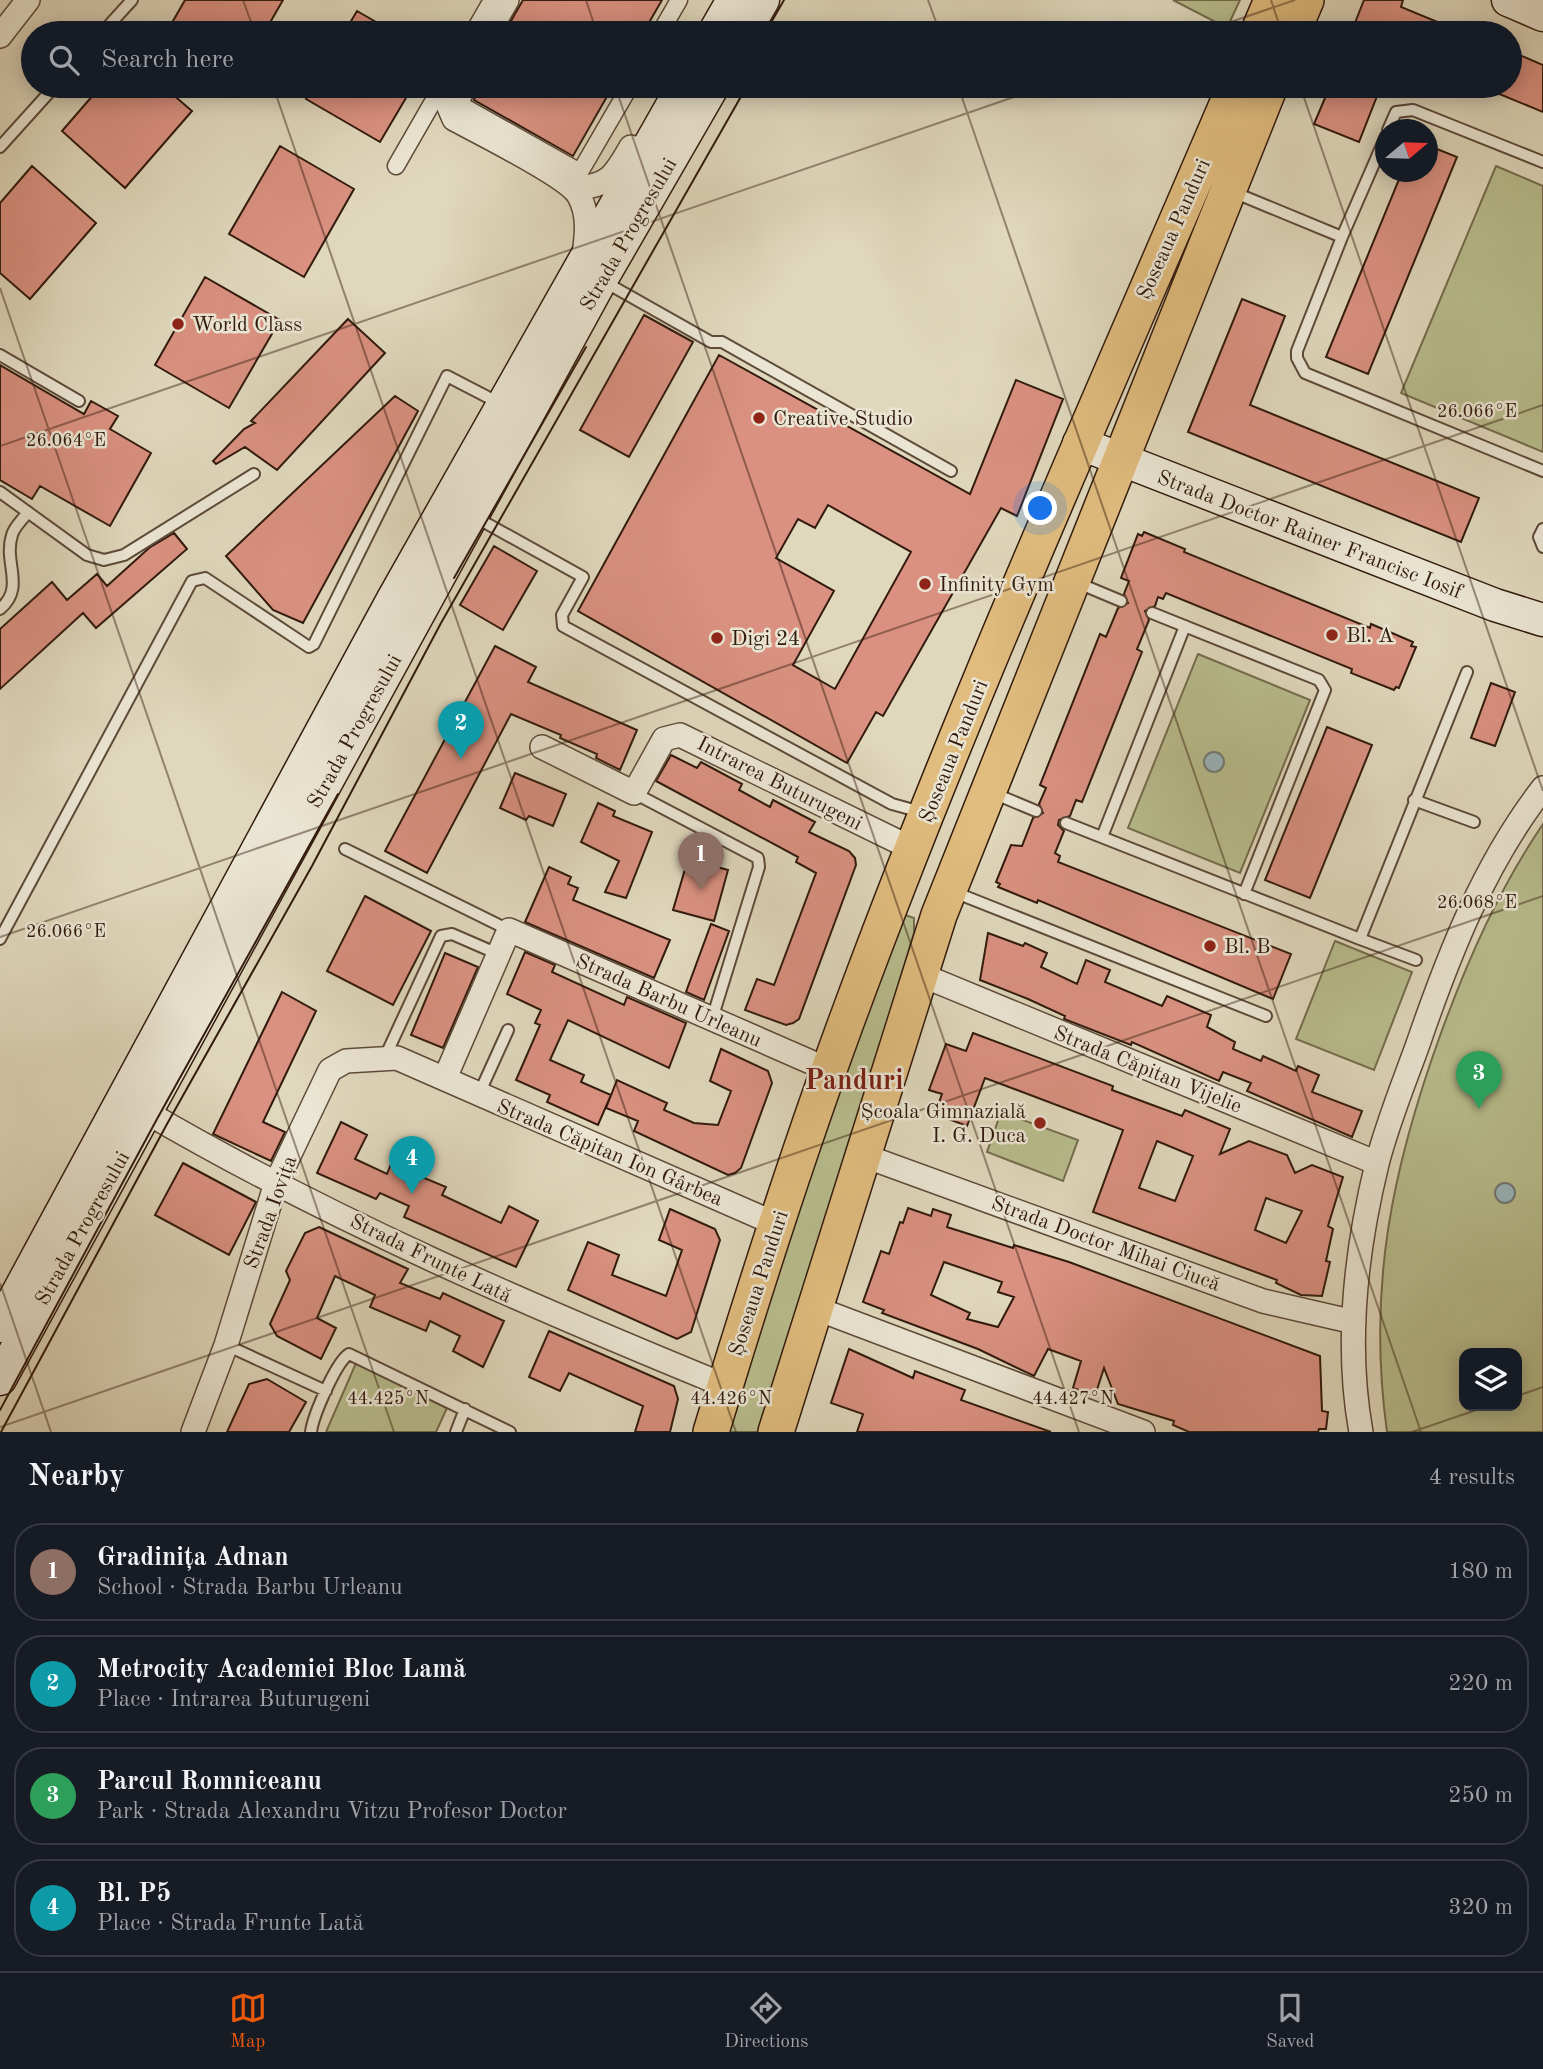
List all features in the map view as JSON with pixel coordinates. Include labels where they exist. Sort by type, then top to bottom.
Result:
[{"type":"main road","points":[[721,21],[733,0]]},
{"type":"main road","points":[[751,21],[763,0]]},
{"type":"main road","points":[[1263,21],[1272,0]]},
{"type":"main road","points":[[1297,21],[1306,0]]},
{"type":"main road","points":[[1508,0],[1543,15]]},
{"type":"main road","name":"Strada Progresului","points":[[0,1379],[134,1106],[393,599],[514,412],[592,269],[677,98]]},
{"type":"main road","name":"Strada Progresului","points":[[592,269],[705,98]]},
{"type":"main road","name":"Șoseaua Panduri","points":[[712,1432],[776,1224],[829,1070],[913,849],[1079,443],[1230,98]]},
{"type":"main road","name":"Șoseaua Panduri","points":[[776,1432],[943,902],[1265,98]]},
{"type":"main road","name":"Strada Progresului","points":[[0,1326],[134,1106],[472,515],[514,412]]},
{"type":"main road","name":"Strada Doctor Rainer Francisc Iosif","points":[[1079,443],[1494,605],[1543,620]]},
{"type":"main road","points":[[895,896],[943,902]]},
{"type":"street","points":[[0,36],[28,0]]},
{"type":"street","points":[[480,21],[492,0]]},
{"type":"street","points":[[495,21],[507,0]]},
{"type":"street","points":[[505,21],[517,0]]},
{"type":"street","points":[[667,21],[680,0]]},
{"type":"street","points":[[396,166],[436,98]]},
{"type":"street","points":[[452,98],[448,105],[454,119],[574,188],[593,187],[606,182],[618,170],[658,98]]},
{"type":"street","points":[[462,98],[458,104],[580,172],[623,98]]},
{"type":"street","points":[[574,188],[586,218],[592,269]]},
{"type":"street","name":"Intrarea Buturugeni","points":[[634,793],[657,747],[669,736],[680,735],[913,849]]},
{"type":"street","points":[[542,747],[634,793]]},
{"type":"street","points":[[1361,1432],[1354,1376],[1354,1322],[1357,1280],[1377,1163],[1443,971],[1508,835],[1543,788]]},
{"type":"street","points":[[444,1078],[509,930]]},
{"type":"street","name":"Strada Barbu Urleanu","points":[[509,930],[829,1070]]},
{"type":"street","name":"Strada Căpitan Vijelie","points":[[919,974],[1377,1163]]},
{"type":"street","name":"Strada Iovița","points":[[193,1432],[226,1345],[276,1183],[330,1070],[346,1061],[385,1057],[397,1058],[444,1078]]},
{"type":"street","name":"Strada Căpitan Ion Gârbea","points":[[444,1078],[776,1224]]},
{"type":"street","name":"Strada Frunte Lată","points":[[134,1106],[276,1183],[522,1302],[726,1386]]},
{"type":"street","name":"Strada Doctor Mihai Ciucă","points":[[862,1155],[1263,1301],[1354,1322]]},
{"type":"street","points":[[815,1308],[1143,1432]]},
{"type":"lane","points":[[113,21],[132,0]]},
{"type":"lane","points":[[0,147],[44,98]]},
{"type":"lane","points":[[1393,119],[1396,112],[1413,110],[1435,119]]},
{"type":"lane","points":[[1438,120],[1543,163]]},
{"type":"lane","points":[[1375,159],[1297,351],[1297,358],[1305,373],[1543,471]]},
{"type":"lane","points":[[1227,189],[1342,237]]},
{"type":"lane","points":[[592,269],[711,342],[722,342],[951,471]]},
{"type":"lane","points":[[0,355],[79,401]]},
{"type":"lane","points":[[0,939],[192,581],[205,578],[309,647],[314,644],[447,376],[514,412]]},
{"type":"lane","points":[[0,492],[87,555],[104,560],[124,555],[254,474]]},
{"type":"lane","points":[[0,609],[10,600],[15,587],[12,535],[28,512]]},
{"type":"lane","points":[[472,515],[583,576],[562,615],[563,626],[892,803],[927,813]]},
{"type":"lane","points":[[1543,528],[1539,537],[1543,547]]},
{"type":"lane","points":[[1071,580],[1121,601]]},
{"type":"lane","points":[[1152,613],[1319,680],[1325,690],[1244,894]]},
{"type":"lane","points":[[1102,837],[1185,626]]},
{"type":"lane","points":[[1360,939],[1467,672]]},
{"type":"lane","points":[[988,790],[1036,811]]},
{"type":"lane","points":[[634,793],[758,858],[759,867],[712,1019]]},
{"type":"lane","points":[[1415,800],[1474,822]]},
{"type":"lane","points":[[1066,823],[1416,960]]},
{"type":"lane","points":[[345,849],[509,930]]},
{"type":"lane","points":[[943,902],[1266,1016]]},
{"type":"lane","points":[[385,1057],[441,936],[452,934],[498,954]]},
{"type":"lane","points":[[478,1094],[508,1030]]},
{"type":"lane","points":[[226,1345],[326,1391]]},
{"type":"lane","points":[[311,1432],[326,1391],[344,1357],[349,1354],[510,1432]]},
{"type":"lane","points":[[456,1432],[465,1409]]},
{"type":"green space","points":[[1173,0],[1240,0],[1230,21],[1214,21]]},
{"type":"green space","points":[[1496,166],[1543,186],[1543,452],[1401,393]]},
{"type":"green space","points":[[1198,654],[1310,700],[1240,873],[1128,828]]},
{"type":"green space","points":[[1543,824],[1543,1432],[1387,1432],[1380,1328],[1382,1278],[1397,1181],[1424,1083],[1451,1005],[1512,874]]},
{"type":"green space","points":[[902,914],[914,918],[914,933],[764,1432],[725,1432],[784,1242]]},
{"type":"green space","points":[[1335,941],[1412,972],[1374,1070],[1296,1039]]},
{"type":"green space","points":[[1001,1112],[1078,1140],[1063,1181],[987,1152]]},
{"type":"green space","points":[[356,1363],[447,1408],[436,1432],[326,1432]]},
{"type":"water","points":[[1210,752],[1218,752],[1224,762],[1218,772],[1210,772],[1204,766],[1204,758]]},
{"type":"water","points":[[1501,1183],[1509,1183],[1515,1193],[1509,1203],[1501,1203],[1495,1197],[1495,1189]]},
{"type":"building","points":[[185,0],[283,0],[271,21],[173,21]]},
{"type":"building","points":[[523,0],[662,0],[650,21],[511,21]]},
{"type":"building","points":[[1364,0],[1403,0],[1401,7],[1435,21],[1356,21]]},
{"type":"building","points":[[357,11],[374,21],[351,21]]},
{"type":"building","points":[[1522,56],[1543,65],[1543,112],[1509,98],[1522,98]]},
{"type":"building","points":[[91,98],[177,98],[192,111],[125,188],[62,131]]},
{"type":"building","points":[[307,98],[406,98],[380,142]]},
{"type":"building","points":[[475,98],[606,98],[573,156]]},
{"type":"building","points":[[1325,98],[1376,98],[1359,142],[1314,124]]},
{"type":"building","points":[[280,146],[354,189],[304,277],[229,234]]},
{"type":"building","points":[[1438,149],[1457,157],[1368,374],[1326,357],[1398,182],[1438,182]]},
{"type":"building","points":[[32,166],[96,223],[30,299],[0,273],[0,203]]},
{"type":"building","points":[[205,277],[280,320],[229,408],[155,365]]},
{"type":"building","points":[[1242,299],[1285,316],[1250,405],[1479,498],[1461,542],[1188,432]]},
{"type":"building","points":[[644,315],[693,342],[629,457],[580,430]]},
{"type":"building","points":[[348,319],[385,353],[277,470],[245,447],[216,464],[213,461],[244,429],[255,423],[251,421]]},
{"type":"building","points":[[719,355],[970,494],[1016,380],[1063,399],[1017,516],[1001,508],[883,716],[876,712],[847,763],[578,611]],"holes":[[[828,505],[911,552],[835,689],[793,665],[834,591],[776,558],[798,519],[815,528]]]},
{"type":"building","points":[[0,365],[84,414],[91,401],[118,416],[110,429],[151,453],[110,526],[40,486],[32,499],[0,480]]},
{"type":"building","points":[[395,396],[418,411],[303,623],[273,610],[226,556]]},
{"type":"building","points":[[1144,532],[1185,549],[1184,552],[1370,628],[1371,624],[1413,642],[1411,646],[1416,647],[1399,688],[1394,690],[1351,673],[1352,669],[1166,593],[1163,599],[1158,597],[1155,606],[1145,611],[1149,620],[1137,649],[1142,652],[1082,802],[1076,800],[1070,816],[1059,820],[1058,825],[1064,831],[1055,853],[1060,856],[1058,862],[1291,954],[1273,999],[1038,900],[1037,903],[998,887],[1000,884],[996,882],[1011,845],[1022,846],[1033,818],[1043,813],[1039,804],[1046,788],[1040,785],[1100,634],[1106,637],[1118,608],[1128,603],[1124,594],[1129,581],[1121,578],[1138,534],[1142,536]]},
{"type":"building","points":[[174,533],[187,549],[96,628],[83,613],[0,689],[0,629],[52,582],[67,600],[97,574],[107,586],[149,548]]},
{"type":"building","points":[[494,546],[537,571],[503,630],[460,605]]},
{"type":"building","points":[[495,646],[536,667],[528,682],[637,730],[620,770],[596,758],[597,754],[560,738],[561,735],[511,714],[427,873],[385,851]]},
{"type":"building","points":[[1491,683],[1515,692],[1495,746],[1471,738]]},
{"type":"building","points":[[1327,727],[1372,745],[1310,898],[1265,880]]},
{"type":"building","points":[[671,755],[697,768],[701,762],[742,784],[739,790],[770,807],[773,800],[815,822],[809,832],[849,851],[855,858],[856,865],[799,1019],[793,1023],[786,1025],[745,1010],[757,979],[774,985],[816,873],[796,862],[798,857],[656,781]]},
{"type":"building","points":[[515,773],[566,794],[553,826],[529,816],[526,820],[500,808]]},
{"type":"building","points":[[598,803],[615,811],[613,816],[652,832],[626,898],[605,892],[619,861],[581,842]]},
{"type":"building","points":[[688,859],[728,870],[714,921],[673,910]]},
{"type":"building","points":[[549,867],[571,877],[568,884],[578,888],[573,900],[670,940],[654,978],[525,922]]},
{"type":"building","points":[[365,896],[431,931],[393,1005],[327,971]]},
{"type":"building","points":[[711,924],[729,931],[704,1000],[686,992]]},
{"type":"building","points":[[988,933],[1023,946],[1025,943],[1047,953],[1041,967],[1077,984],[1086,960],[1110,970],[1105,982],[1162,1006],[1167,996],[1211,1015],[1207,1027],[1235,1042],[1233,1049],[1261,1061],[1263,1056],[1296,1071],[1298,1066],[1319,1075],[1312,1092],[1362,1111],[1352,1137],[1247,1091],[1251,1083],[1223,1072],[1219,1081],[1132,1042],[1131,1045],[1064,1019],[1065,1016],[980,980]]},
{"type":"building","points":[[525,952],[555,965],[552,972],[624,1005],[627,997],[686,1023],[669,1068],[568,1020],[550,1060],[584,1075],[581,1082],[611,1095],[598,1125],[547,1102],[550,1095],[516,1080],[540,1025],[535,1023],[541,1010],[507,994]]},
{"type":"building","points":[[445,953],[478,967],[443,1048],[411,1035]]},
{"type":"building","points":[[282,992],[316,1011],[263,1122],[285,1132],[271,1161],[213,1134]]},
{"type":"building","points":[[973,1033],[1113,1086],[1112,1090],[1182,1116],[1185,1110],[1230,1129],[1220,1154],[1249,1141],[1287,1155],[1295,1173],[1312,1165],[1343,1177],[1328,1226],[1333,1229],[1326,1261],[1330,1262],[1322,1296],[1301,1295],[1276,1283],[1277,1280],[1093,1212],[1123,1130],[985,1078],[967,1126],[935,1114],[942,1094],[929,1090],[946,1044],[966,1051]],"holes":[[[1157,1141],[1193,1156],[1175,1201],[1139,1188]],[[1266,1198],[1302,1211],[1286,1243],[1255,1230]]]},
{"type":"building","points":[[721,1049],[768,1071],[772,1083],[741,1168],[735,1173],[728,1175],[634,1131],[638,1121],[606,1108],[617,1080],[667,1103],[664,1110],[694,1123],[718,1125],[731,1091],[710,1081]]},
{"type":"building","points":[[341,1122],[367,1135],[355,1159],[387,1174],[391,1164],[446,1187],[442,1195],[501,1223],[509,1206],[538,1221],[516,1267],[404,1217],[409,1206],[380,1193],[376,1199],[317,1173]]},
{"type":"building","points":[[183,1163],[256,1202],[229,1255],[155,1215]]},
{"type":"building","points":[[908,1208],[931,1216],[933,1209],[951,1215],[947,1227],[1069,1262],[1320,1356],[1322,1411],[1328,1412],[1326,1429],[1319,1429],[1318,1432],[1189,1432],[1173,1425],[1174,1421],[1118,1404],[1104,1368],[1095,1396],[1073,1388],[1081,1361],[1048,1349],[1034,1376],[978,1349],[882,1313],[884,1310],[863,1302],[881,1251],[889,1254],[900,1222],[903,1223]],"holes":[[[944,1262],[1002,1282],[998,1292],[1014,1297],[998,1327],[967,1319],[970,1313],[931,1295]]]},
{"type":"building","points":[[670,1209],[715,1229],[720,1240],[691,1332],[677,1339],[568,1290],[588,1242],[619,1255],[612,1275],[666,1296],[682,1250],[659,1240]]},
{"type":"building","points":[[319,1227],[408,1269],[400,1283],[440,1299],[443,1293],[504,1321],[483,1367],[453,1351],[460,1336],[430,1321],[426,1331],[370,1307],[375,1295],[335,1276],[317,1318],[336,1328],[321,1359],[277,1336],[270,1324],[290,1280],[286,1271],[305,1233]]},
{"type":"building","points":[[549,1331],[674,1386],[678,1399],[670,1432],[635,1432],[643,1406],[569,1373],[560,1391],[529,1377]]},
{"type":"building","points":[[849,1349],[913,1378],[915,1371],[965,1390],[961,1400],[1051,1432],[857,1432],[863,1414],[831,1403]]},
{"type":"building","points":[[267,1379],[306,1402],[289,1432],[227,1432],[249,1384]]},
{"type":"tram line","points":[[772,21],[784,0]]},
{"type":"tram line","points":[[1,1432],[167,1124],[312,866],[441,623],[740,98]]},
{"type":"tram line","points":[[454,578],[586,347]]},
{"type":"tram line","points":[[0,1410],[157,1119],[338,794]]},
{"type":"place","name":"World Class","points":[[178,324]]},
{"type":"place","name":"Creative Studio","points":[[759,418]]},
{"type":"place","name":"Infinity Gym","points":[[925,584]]},
{"type":"place","name":"Bl. A","points":[[1332,635]]},
{"type":"place","name":"Digi 24","points":[[717,638]]},
{"type":"place","name":"Metrocity Academiei Bloc Lamă","points":[[461,759]]},
{"type":"place","name":"Gradinița Adnan","points":[[701,890]]},
{"type":"place","name":"Bl. B","points":[[1210,946]]},
{"type":"place","name":"Parcul Romniceanu","points":[[1479,1109]]},
{"type":"place","name":"Școala Gimnazială I. G. Duca","points":[[1040,1123]]},
{"type":"place","name":"Bl. P5","points":[[412,1194]]},
{"type":"district","name":"Panduri","points":[[854,1079]]}]
